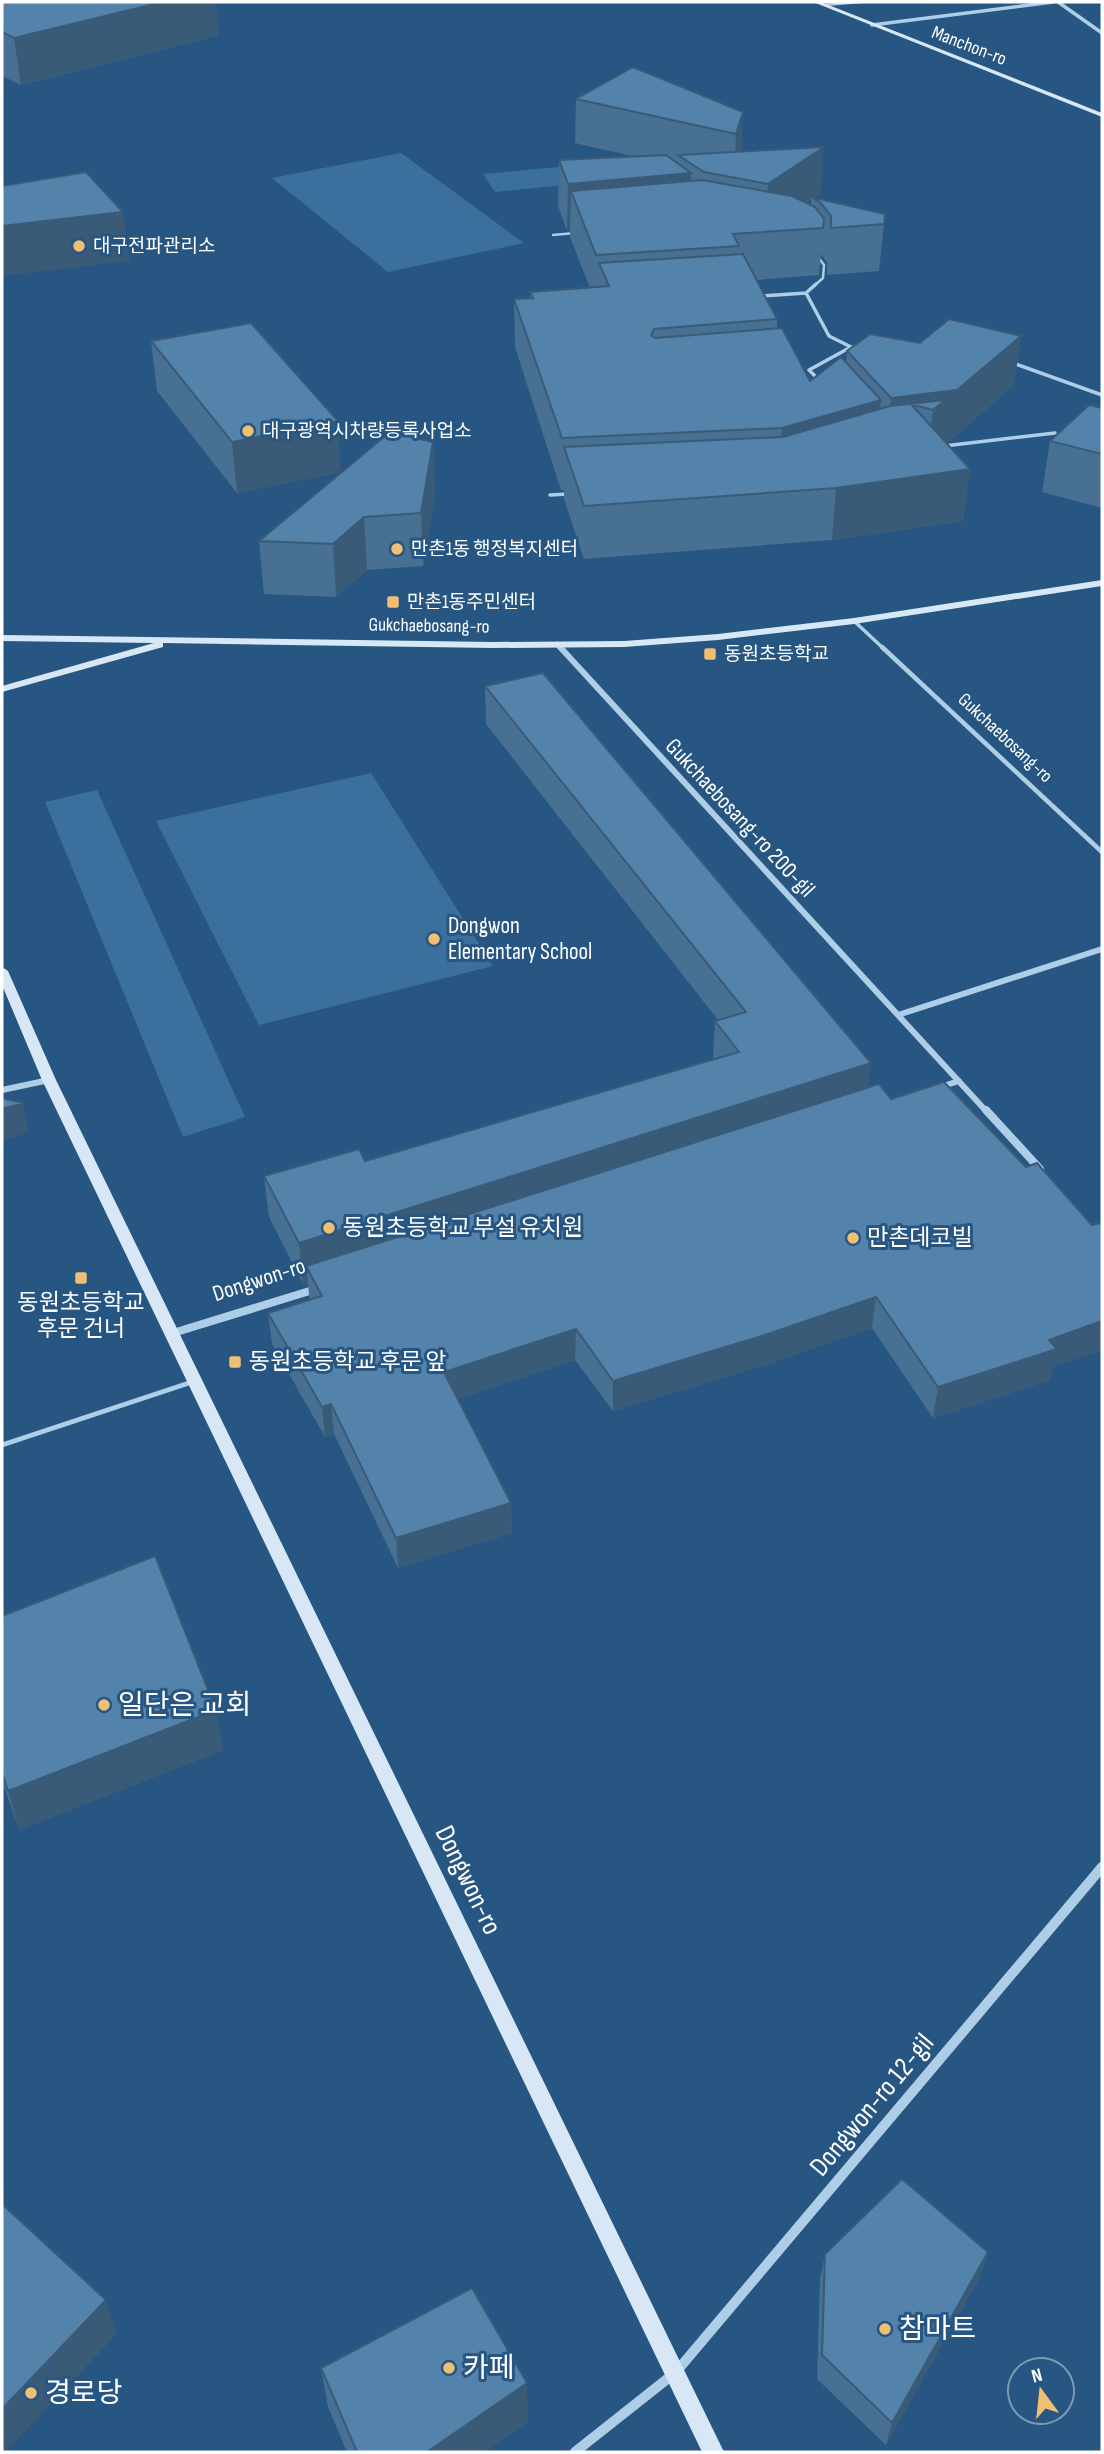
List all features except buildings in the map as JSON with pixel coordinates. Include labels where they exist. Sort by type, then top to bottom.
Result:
[{"type":"main road","name":"Manchon-ro","points":[[820,4],[1102,115]]},
{"type":"main road","name":"Gukchaebosang-ro","points":[[2,638],[624,644],[718,637],[854,621],[1102,583]]},
{"type":"main road","points":[[2,689],[175,640]]},
{"type":"main road","name":"Dongwon-ro","points":[[2,971],[49,1080],[713,2452]]},
{"type":"street","points":[[872,25],[1053,2]]},
{"type":"street","points":[[1058,2],[1102,33]]},
{"type":"street","name":"Gukchaebosang-ro 200-gil","points":[[557,644],[1049,1178]]},
{"type":"street","points":[[898,1015],[1102,949]]},
{"type":"street","points":[[2,1090],[49,1080]]},
{"type":"street","points":[[934,1089],[959,1081]]},
{"type":"street","name":"Dongwon-ro","points":[[173,1333],[324,1286]]},
{"type":"street","name":"Dongwon-ro 12-gil","points":[[575,2452],[676,2372],[1102,1867]]},
{"type":"lane","name":"Manchon-ro","points":[[820,4],[863,2]]},
{"type":"lane","points":[[553,235],[579,233]]},
{"type":"lane","points":[[753,297],[806,293],[823,278],[824,265],[814,251]]},
{"type":"lane","points":[[806,293],[829,336],[851,347]]},
{"type":"lane","points":[[796,371],[809,370],[851,347],[864,346]]},
{"type":"lane","points":[[1004,360],[1102,395]]},
{"type":"lane","points":[[809,370],[819,380]]},
{"type":"lane","points":[[937,447],[1055,433]]},
{"type":"lane","points":[[550,495],[577,494]]},
{"type":"lane","name":"Gukchaebosang-ro","points":[[854,621],[1102,852]]},
{"type":"lane","points":[[2,1445],[196,1380]]},
{"type":"shaded area","points":[[401,153],[524,243],[388,272],[272,178]]},
{"type":"shaded area","points":[[600,163],[613,180],[495,192],[483,174]]},
{"type":"shaded area","points":[[371,773],[493,966],[259,1025],[156,821]]},
{"type":"shaded area","points":[[97,790],[245,1117],[183,1137],[45,802]]},
{"type":"place","name":"대구전파관리소","points":[[79,246]]},
{"type":"place","name":"대구광역시차량등록사업소","points":[[248,431]]},
{"type":"place","name":"만촌1동 행정복지센터","points":[[397,549]]},
{"type":"place","name":"만촌1동주민센터","points":[[393,602]]},
{"type":"place","name":"동원초등학교","points":[[710,654]]},
{"type":"place","name":"Dongwon Elementary School","points":[[434,939]]},
{"type":"place","name":"동원초등학교 부설 유치원","points":[[329,1228]]},
{"type":"place","name":"만촌데코빌","points":[[853,1238]]},
{"type":"place","name":"동원초등학교 후문 건너","points":[[81,1278]]},
{"type":"place","name":"동원초등학교 후문 앞","points":[[235,1362]]},
{"type":"place","name":"일단은 교회","points":[[104,1705]]},
{"type":"place","name":"참마트","points":[[885,2329]]},
{"type":"place","name":"카페","points":[[449,2368]]},
{"type":"place","name":"경로당","points":[[31,2393]]}]
